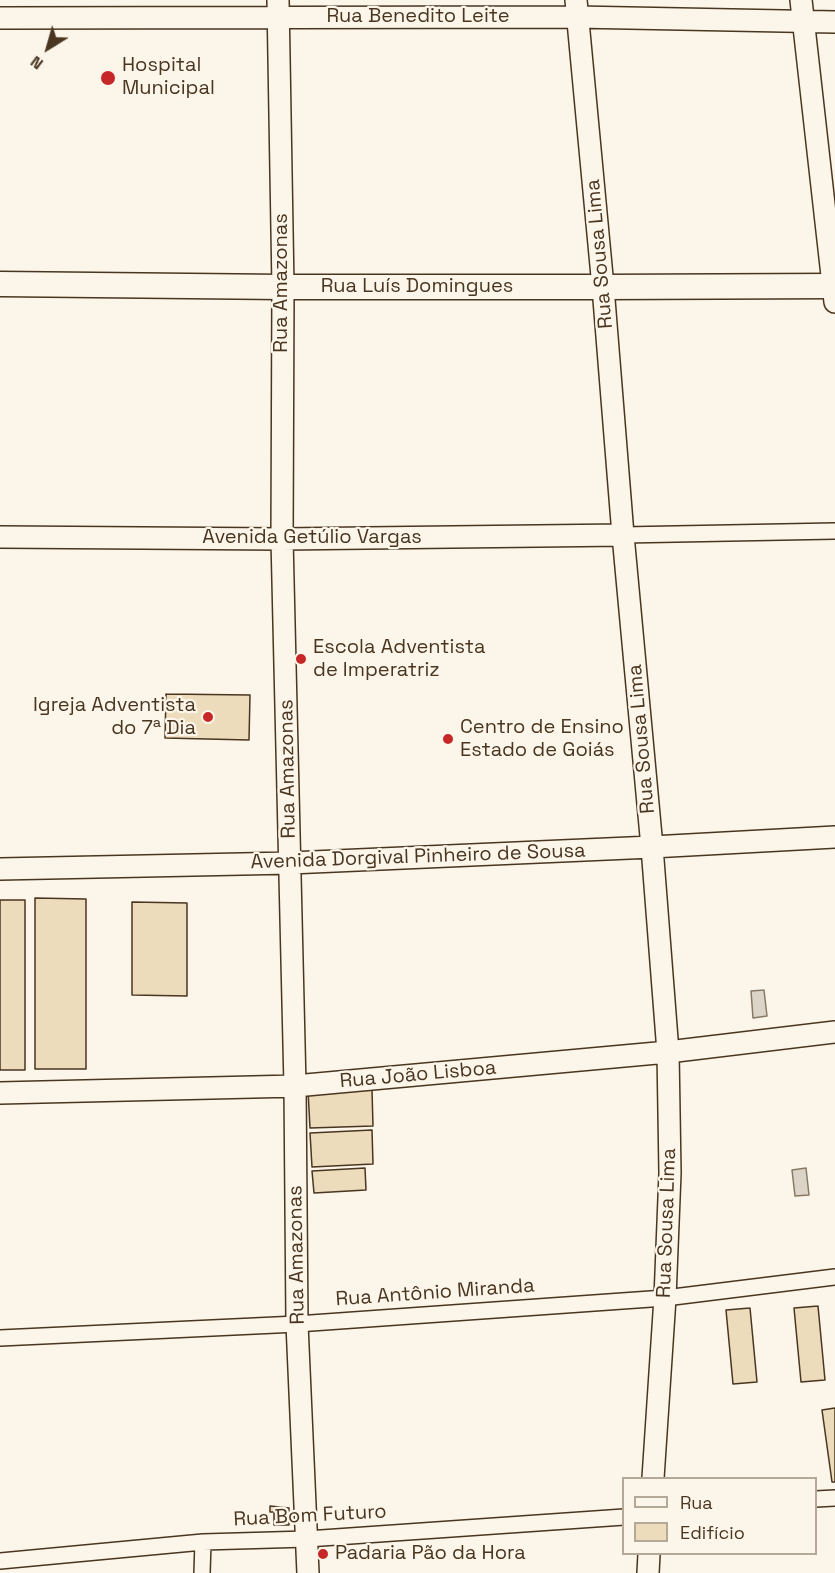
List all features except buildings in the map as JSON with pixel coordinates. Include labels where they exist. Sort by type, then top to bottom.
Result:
[{"type":"main road","name":"Rua Luís Domingues","points":[[0,284],[603,287],[834,291]]},
{"type":"street","points":[[801,0],[834,291]]},
{"type":"street","name":"Rua Benedito Leite","points":[[0,18],[279,9],[577,9],[835,22]]},
{"type":"street","name":"Rua Amazonas","points":[[279,9],[283,287],[282,539],[295,1086],[297,1324],[308,1573]]},
{"type":"street","name":"Rua Sousa Lima","points":[[577,9],[652,847],[668,1052],[670,1173],[665,1298],[653,1477]]},
{"type":"street","points":[[623,535],[835,531]]},
{"type":"street","name":"Avenida Getúlio Vargas","points":[[0,537],[282,539],[623,535]]},
{"type":"street","name":"Avenida Dorgival Pinheiro de Sousa","points":[[0,869],[290,863],[835,837]]},
{"type":"street","name":"Rua João Lisboa","points":[[0,1093],[295,1086],[668,1052],[835,1032]]},
{"type":"street","name":"Rua Antônio Miranda","points":[[0,1338],[297,1324],[665,1298],[835,1277]]},
{"type":"street","points":[[817,1500],[835,1498]]},
{"type":"street","name":"Rua Bom Futuro","points":[[0,1562],[23,1566],[203,1542],[307,1539],[622,1517]]},
{"type":"street","points":[[202,1573],[203,1542]]},
{"type":"street","points":[[648,1573],[649,1555]]},
{"type":"shaded area","points":[[764,990],[767,1016],[753,1018],[751,991]]},
{"type":"shaded area","points":[[806,1168],[809,1195],[795,1196],[792,1170]]},
{"type":"place","name":"Hospital Municipal","points":[[108,78]]},
{"type":"place","name":"Escola Adventista de Imperatriz","points":[[301,659]]},
{"type":"place","name":"Igreja Adventista do 7ª Dia","points":[[208,717]]},
{"type":"place","name":"Centro de Ensino Estado de Goiás","points":[[448,739]]},
{"type":"place","name":"Padaria Pão da Hora","points":[[323,1554]]}]
